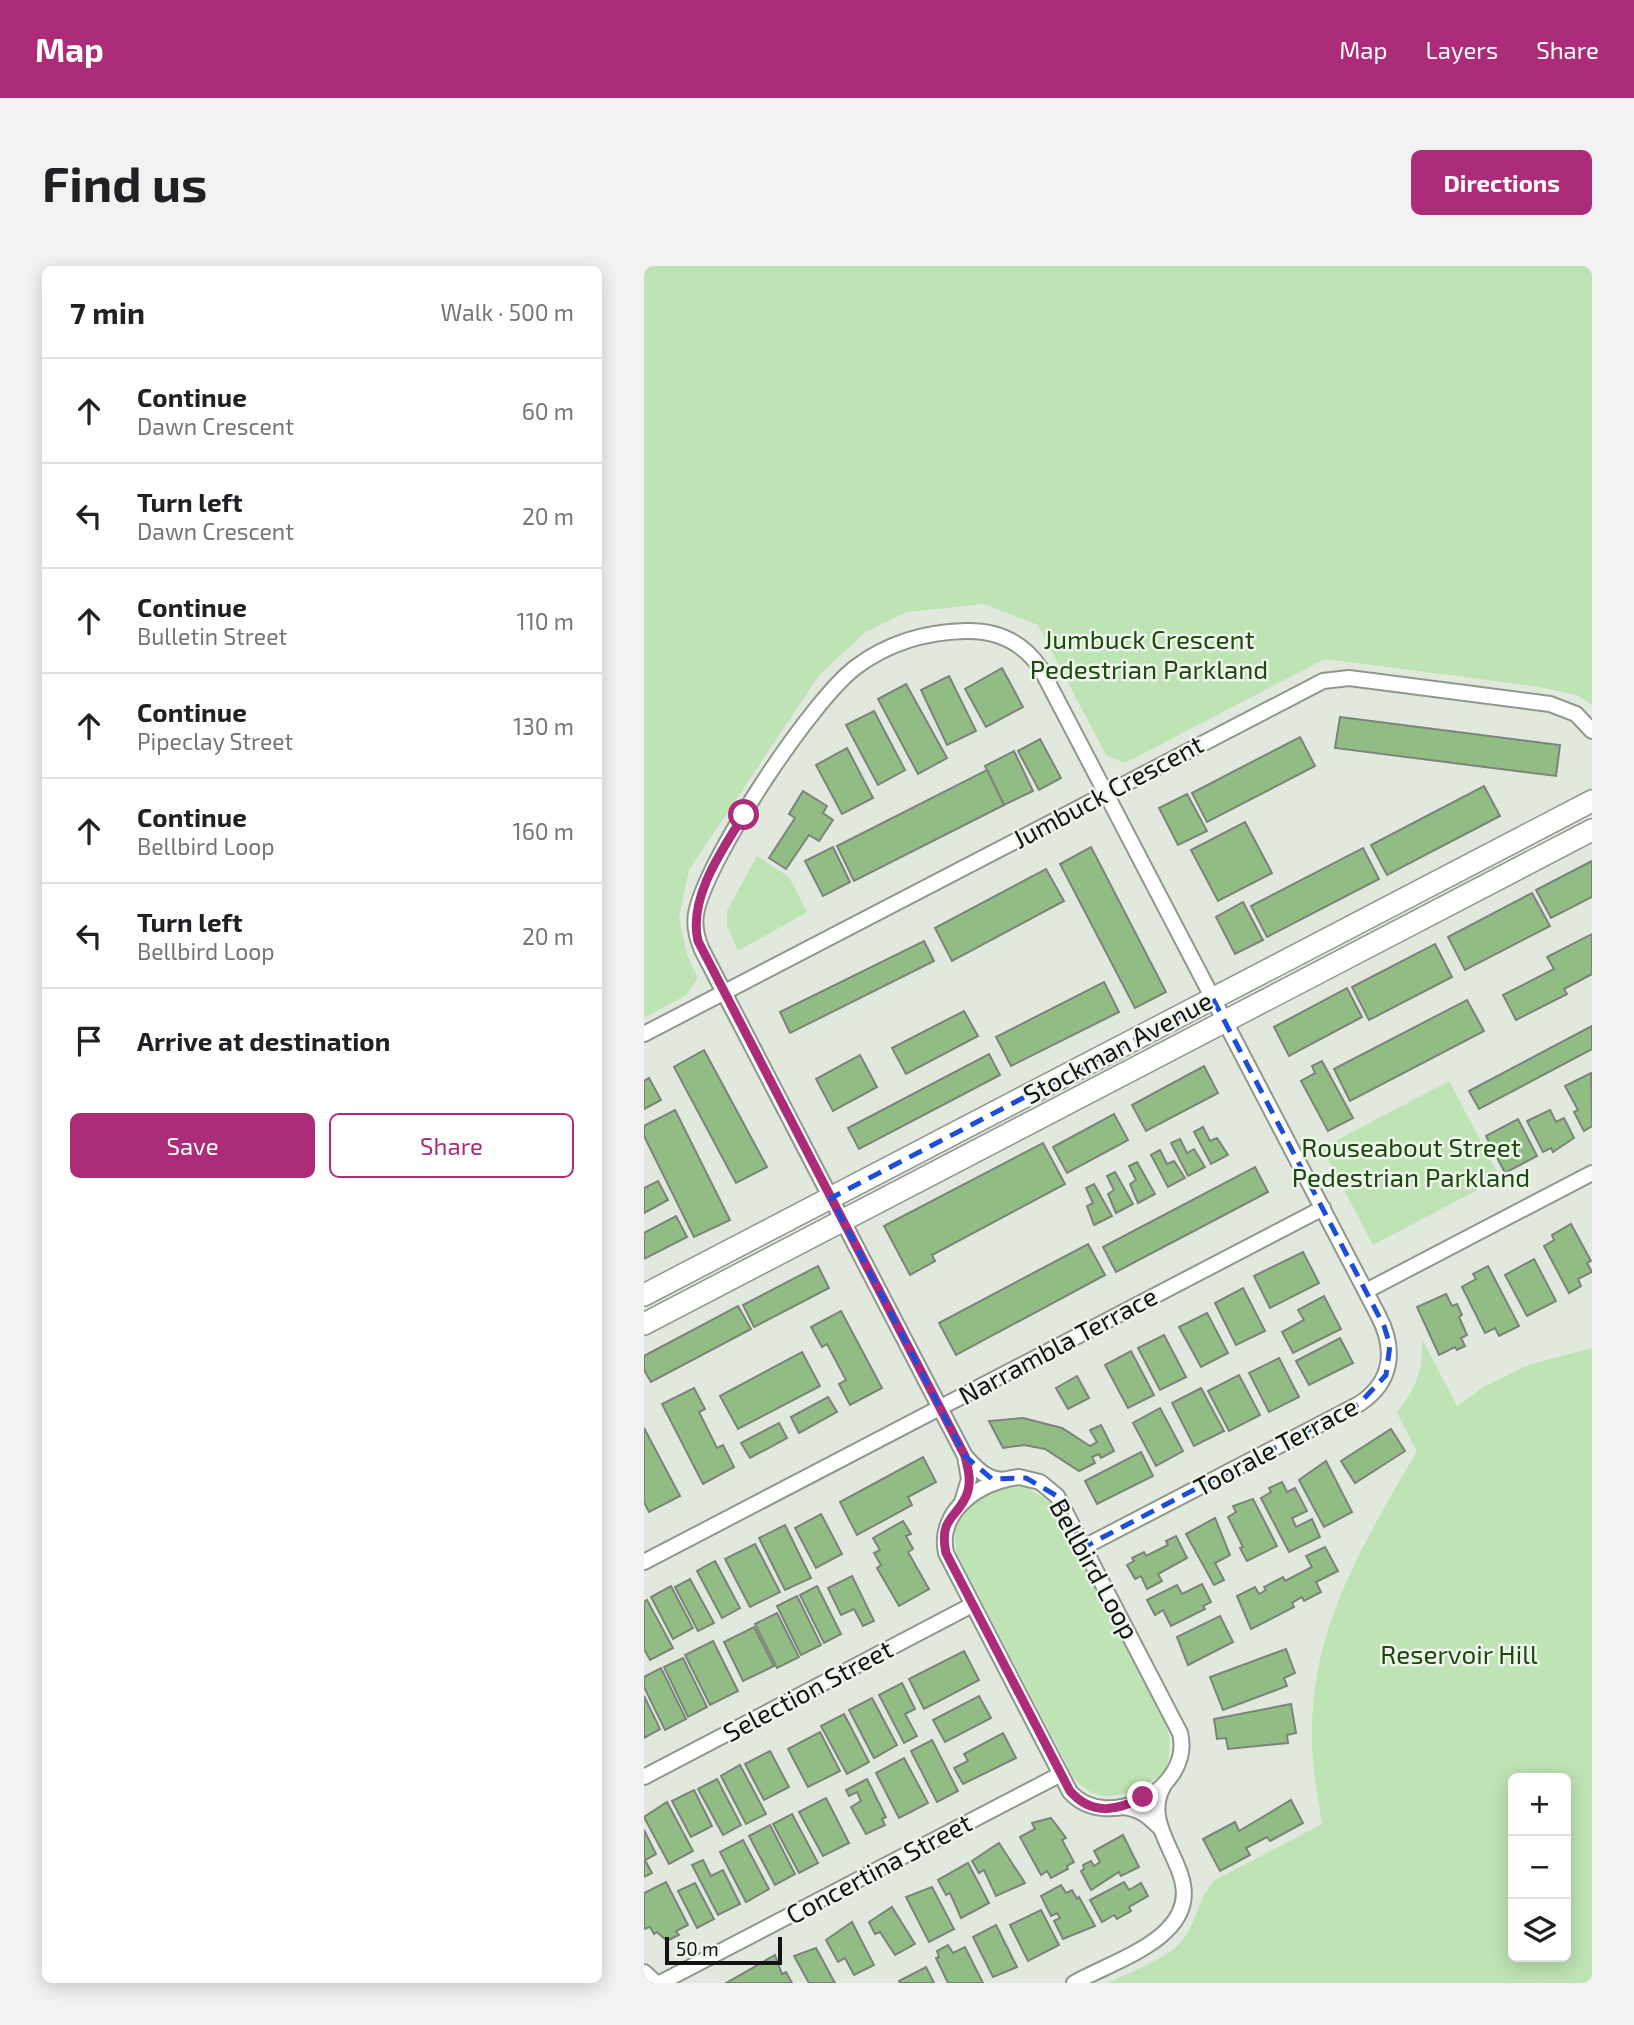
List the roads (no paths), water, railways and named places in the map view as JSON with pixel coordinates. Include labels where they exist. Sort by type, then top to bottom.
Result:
[{"type":"street","name":"Toorale Terrace","points":[[965,1456],[724,993],[695,931],[696,911],[708,879],[737,825],[820,701],[858,666],[887,648],[928,635],[970,631],[999,635],[1019,644],[1041,669],[1366,1291],[1390,1345],[1386,1375],[1375,1392],[1359,1404],[1084,1547]]},
{"type":"street","name":"Jumbuck Crescent","points":[[644,1034],[1331,679],[1349,678],[1560,706],[1576,714],[1592,731]]},
{"type":"street","name":"Stockman Avenue","points":[[644,1296],[1592,801]]},
{"type":"street","name":"Stockman Avenue","points":[[644,1324],[1592,830]]},
{"type":"street","points":[[1366,1291],[1592,1173]]},
{"type":"street","name":"Narrambla Terrace","points":[[644,1562],[1322,1208]]},
{"type":"street","points":[[965,1456],[982,1473],[992,1479],[1004,1480]]},
{"type":"street","points":[[965,1456],[969,1479],[962,1502],[947,1521],[944,1545],[972,1605],[1070,1791],[1082,1802],[1105,1810],[1121,1807],[1164,1786]]},
{"type":"street","name":"Bellbird Loop","points":[[1004,1480],[1026,1478],[1046,1486],[1061,1503],[1180,1733],[1181,1762],[1164,1786]]},
{"type":"street","points":[[962,1502],[1004,1480]]},
{"type":"street","name":"Selection Street","points":[[644,1777],[972,1605]]},
{"type":"street","name":"Concertina Street","points":[[658,1983],[1061,1774]]},
{"type":"street","points":[[1074,1983],[1153,1941],[1175,1921],[1183,1902],[1184,1882],[1160,1828],[1157,1805],[1164,1786]]},
{"type":"street","points":[[1121,1807],[1143,1813],[1160,1828]]},
{"type":"street","points":[[644,1972],[658,1983]]},
{"type":"park label","name":"Jumbuck Crescent Pedestrian Parkland","points":[[1149,655]]},
{"type":"park label","name":"Rouseabout Street Pedestrian Parkland","points":[[1411,1163]]},
{"type":"park label","name":"Reservoir Hill","points":[[1459,1655]]}]
